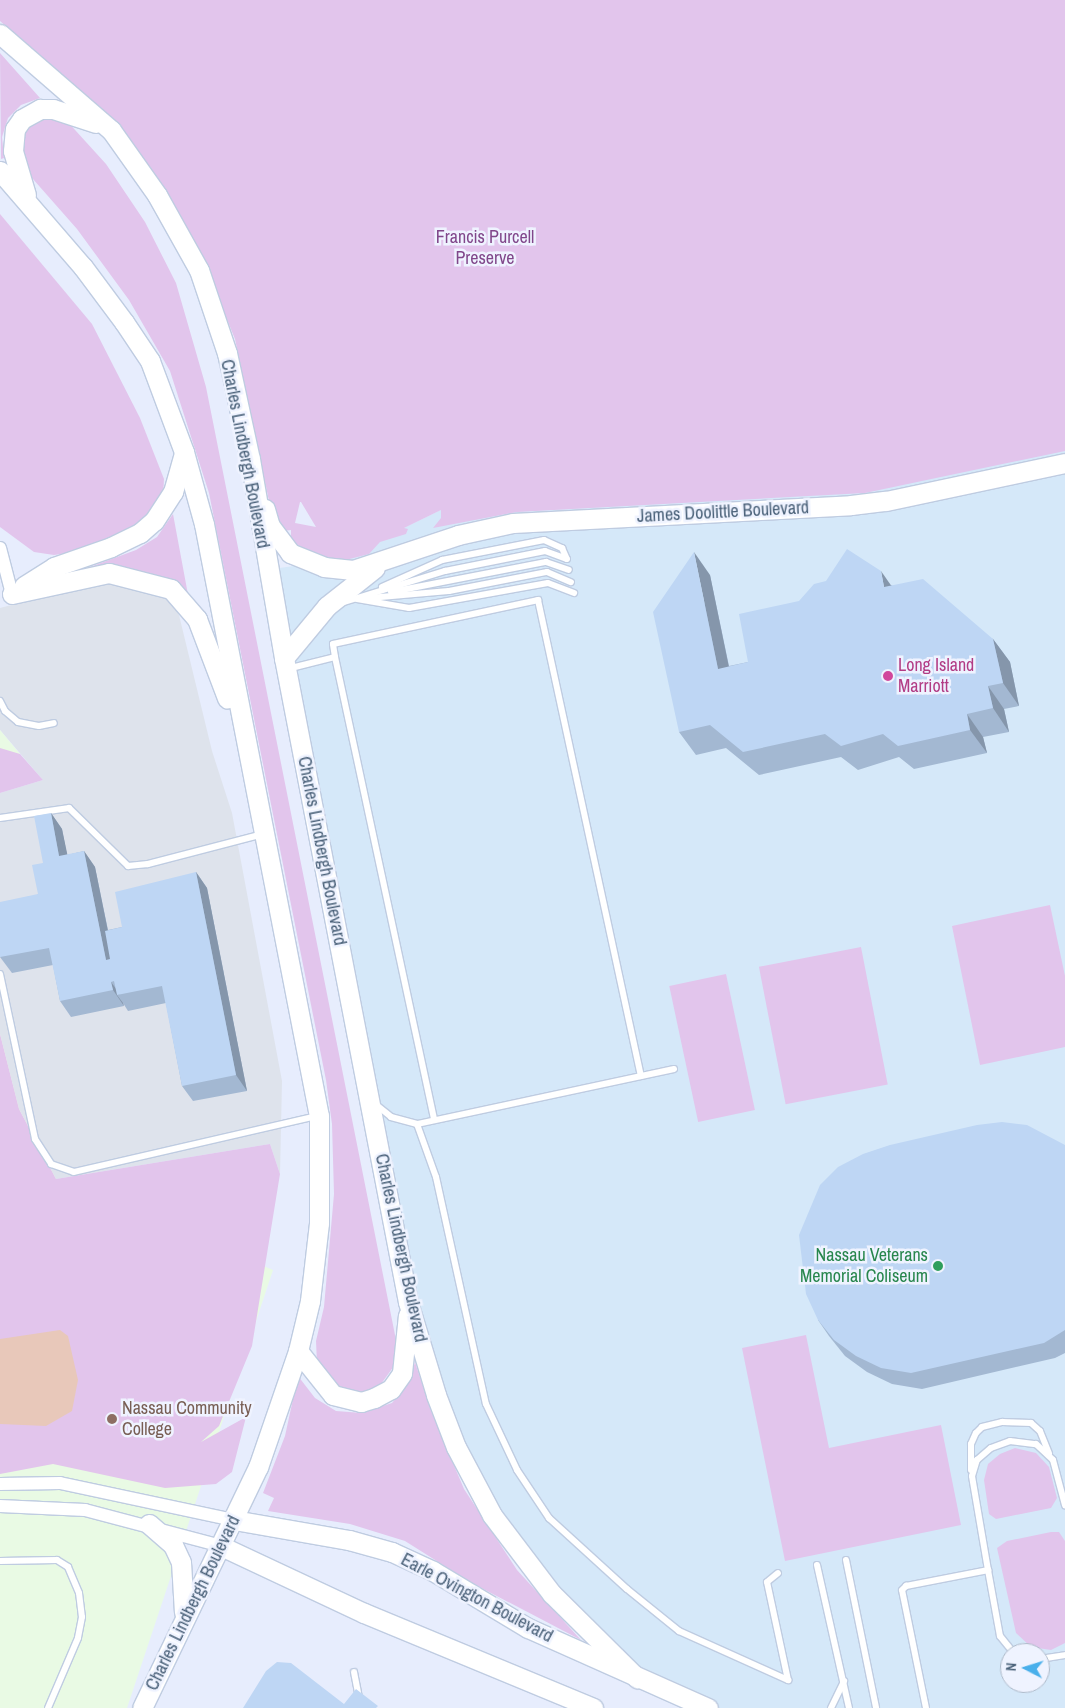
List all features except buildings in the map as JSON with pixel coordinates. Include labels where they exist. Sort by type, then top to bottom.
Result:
[{"type":"main road","name":"Charles Lindbergh Boulevard","points":[[0,34],[111,130],[157,195],[198,270],[227,354],[250,459],[285,663],[408,1302],[436,1395],[456,1448],[492,1515],[552,1594],[637,1678]]},
{"type":"main road","points":[[28,202],[13,151],[15,129],[22,119],[40,109],[52,109],[76,114],[111,130]]},
{"type":"main road","name":"Charles Lindbergh Boulevard","points":[[0,171],[83,267],[150,361],[184,452],[204,524],[319,1116],[319,1223],[310,1301],[298,1351],[277,1416],[234,1520],[184,1616],[142,1708]]},
{"type":"main road","points":[[9,594],[54,567],[111,547],[140,533],[154,521],[173,492],[184,452]]},
{"type":"main road","name":"James Doolittle Boulevard","points":[[250,459],[270,526],[290,553],[324,567],[340,570],[353,570],[382,562],[458,535],[513,523],[850,505],[886,501],[1065,463]]},
{"type":"main road","name":"James Doolittle Boulevard","points":[[285,663],[327,606],[382,562]]},
{"type":"main road","points":[[9,594],[109,573],[171,589],[197,619],[249,754]]},
{"type":"main road","points":[[298,1351],[333,1395],[361,1402],[374,1398],[391,1389],[402,1373],[408,1302]]},
{"type":"main road","name":"Earle Ovington Boulevard","points":[[234,1520],[349,1540],[392,1552],[433,1571],[528,1628],[708,1708]]},
{"type":"main road","points":[[148,1524],[173,1545],[181,1562],[184,1616]]},
{"type":"main road","points":[[221,1546],[364,1613],[593,1708]]},
{"type":"street","points":[[0,548],[9,594]]},
{"type":"street","points":[[0,566],[9,594]]},
{"type":"street","name":"Earle Ovington Boulevard","points":[[0,1484],[60,1483],[234,1520]]},
{"type":"street","points":[[0,1506],[85,1510],[148,1524],[221,1546]]},
{"type":"lane","points":[[536,542],[555,542],[562,548],[566,559],[545,551],[445,571],[355,599],[442,560],[536,542]]},
{"type":"lane","points":[[327,606],[546,562],[569,570]]},
{"type":"lane","points":[[355,599],[449,591],[547,572],[572,582]]},
{"type":"lane","points":[[355,599],[409,608],[548,583],[574,593]]},
{"type":"lane","points":[[434,1120],[333,644],[538,600],[640,1076]]},
{"type":"lane","points":[[285,663],[335,657]]},
{"type":"lane","points":[[0,702],[5,711],[18,722],[39,726],[54,723]]},
{"type":"lane","points":[[0,818],[69,808],[128,866],[148,864],[264,833]]},
{"type":"lane","points":[[0,974],[35,1139],[51,1164],[74,1172],[319,1116]]},
{"type":"lane","points":[[369,1099],[391,1117],[417,1124],[674,1069]]},
{"type":"lane","points":[[417,1124],[436,1177],[486,1404],[517,1470],[549,1518],[627,1589],[679,1631],[788,1680],[767,1582],[778,1573]]},
{"type":"lane","points":[[1006,1643],[1000,1636],[972,1476],[974,1438],[982,1428],[1013,1420],[1030,1423],[1040,1431],[1056,1468],[1065,1505]]},
{"type":"lane","points":[[972,1476],[982,1454],[1010,1441],[1036,1444],[1049,1454]]},
{"type":"lane","points":[[0,1561],[57,1560],[68,1567],[79,1593],[82,1617],[78,1638],[48,1708]]},
{"type":"lane","points":[[846,1560],[876,1708]]},
{"type":"lane","points":[[817,1565],[849,1708]]},
{"type":"lane","points":[[926,1708],[902,1590],[906,1586],[988,1570]]},
{"type":"lane","points":[[1050,1657],[1065,1655]]},
{"type":"lane","points":[[354,1672],[360,1708]]},
{"type":"lane","points":[[831,1708],[844,1681]]},
{"type":"shaded area","points":[[1065,439],[1065,1708],[717,1708],[638,1675],[546,1583],[468,1468],[410,1299],[272,569],[338,560],[451,505]]},
{"type":"shaded area","points":[[103,581],[167,595],[179,615],[212,751],[232,813],[282,1081],[280,1174],[270,1144],[56,1179],[19,1109],[0,1034],[0,793],[43,780],[0,730],[0,608]]},
{"type":"shaded area","points":[[0,730],[20,754],[0,773]]},
{"type":"shaded area","name":"Nassau Community College","points":[[0,1034],[19,1109],[56,1179],[273,1270],[127,1708],[0,1708]]},
{"type":"shaded area","points":[[60,1330],[68,1336],[78,1380],[72,1411],[46,1426],[0,1424],[0,1339]]},
{"type":"green space","name":"Francis Purcell Preserve","points":[[0,0],[1065,0],[1065,451],[865,493],[517,512],[433,528],[441,518],[441,510],[404,528],[408,529],[406,534],[380,542],[369,554],[334,563],[291,546],[291,530],[283,531],[273,520],[235,339],[197,246],[161,184],[105,114],[0,21]],"holes":[[[301,502],[316,527],[295,523]]]},
{"type":"green space","points":[[0,53],[40,98],[21,105],[8,118],[2,137],[4,158],[1,159]]},
{"type":"green space","points":[[52,116],[66,120],[106,164],[145,222],[176,283],[206,387],[397,1345],[394,1366],[381,1384],[364,1392],[346,1392],[327,1382],[317,1363],[316,1341],[324,1307],[334,1194],[332,1124],[326,1080],[209,493],[170,371],[129,300],[77,229],[25,170],[19,149],[24,128],[38,118]]},
{"type":"green space","points":[[0,214],[92,324],[140,418],[164,479],[163,498],[134,532],[74,552],[54,555],[34,552],[0,527]]},
{"type":"green space","points":[[173,514],[189,600],[155,575],[122,566],[90,567],[136,550],[157,537]]},
{"type":"green space","points":[[0,748],[20,754],[43,780],[0,793]]},
{"type":"green space","points":[[1050,905],[1065,976],[1065,1047],[980,1065],[952,926]]},
{"type":"green space","points":[[861,947],[888,1084],[786,1104],[759,967]]},
{"type":"green space","points":[[726,974],[755,1110],[698,1122],[669,986]]},
{"type":"green space","name":"Nassau Community College","points":[[0,1034],[19,1109],[56,1179],[270,1144],[280,1174],[252,1346],[219,1426],[201,1442],[246,1417],[232,1472],[216,1484],[165,1488],[53,1464],[0,1474]]},
{"type":"green space","points":[[806,1335],[829,1448],[941,1425],[961,1525],[785,1561],[742,1348]]},
{"type":"green space","points":[[415,1362],[431,1411],[464,1489],[517,1570],[581,1640],[470,1582],[405,1541],[350,1524],[268,1511],[274,1498],[263,1493],[285,1436],[298,1376],[315,1398],[336,1411],[362,1413],[392,1403],[409,1383]]},
{"type":"green space","points":[[1015,1448],[1036,1453],[1049,1467],[1057,1498],[1051,1508],[996,1519],[989,1514],[984,1480],[988,1464],[1000,1454]]},
{"type":"green space","points":[[1059,1532],[1065,1541],[1065,1643],[1051,1650],[1050,1643],[1027,1643],[1016,1633],[997,1548],[1007,1541]]},
{"type":"place","name":"Long Island Marriott","points":[[888,676]]},
{"type":"place","name":"Nassau Veterans Memorial Coliseum","points":[[938,1266]]},
{"type":"place","name":"Nassau Community College","points":[[112,1419]]}]
